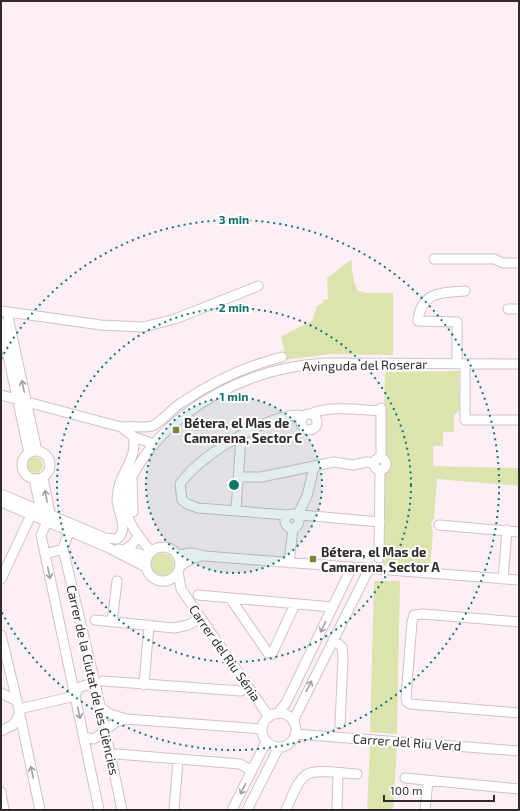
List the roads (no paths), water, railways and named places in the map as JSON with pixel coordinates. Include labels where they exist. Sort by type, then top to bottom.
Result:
[{"type":"street","points":[[434,260],[494,259],[503,262],[519,263]]},
{"type":"street","points":[[33,452],[4,311],[100,325],[143,327],[175,319],[258,286]]},
{"type":"street","points":[[465,291],[442,293],[429,297],[423,302],[419,310],[418,321],[457,322],[465,420],[519,420]]},
{"type":"street","points":[[508,309],[519,310]]},
{"type":"street","points":[[1,323],[22,400]]},
{"type":"street","points":[[1,394],[121,427],[146,427],[152,425],[181,403],[224,378],[263,362],[282,357]]},
{"type":"street","name":"Avinguda del Roserar","points":[[153,551],[138,536],[127,512],[125,493],[142,460],[173,423],[216,395],[250,378],[282,368],[325,363],[519,364]]},
{"type":"street","points":[[335,410],[317,422],[313,429],[306,430],[300,424],[306,415],[315,411],[335,410],[381,410],[377,461],[375,468],[380,471],[379,558]]},
{"type":"street","points":[[317,422],[316,418],[306,415],[289,415],[241,436],[192,470],[180,484],[179,490],[182,500],[187,504],[198,508],[287,515],[293,514],[298,517],[302,515],[380,522]]},
{"type":"street","points":[[121,427],[134,437],[154,444]]},
{"type":"street","points":[[236,510],[241,436]]},
{"type":"street","points":[[1,494],[46,516],[105,538],[117,539],[122,535],[123,530],[117,499],[121,476],[133,453],[134,437]]},
{"type":"street","points":[[33,452],[45,454],[50,462],[49,471],[39,478],[27,476],[22,468],[24,459],[33,452]]},
{"type":"street","points":[[238,477],[261,477],[334,462],[353,465],[377,461]]},
{"type":"street","points":[[287,515],[285,520],[286,525],[293,528],[299,525],[298,517],[308,496],[314,467]]},
{"type":"street","points":[[39,478],[46,516]]},
{"type":"street","points":[[132,478],[133,514],[136,524],[153,551]]},
{"type":"street","points":[[1,502],[31,515],[46,516],[69,531],[107,547],[146,567],[152,577],[181,589]]},
{"type":"street","points":[[1,579],[31,515]]},
{"type":"street","name":"Carrer de la Ciutat de les Ciències","points":[[46,516],[41,535],[99,810]]},
{"type":"street","points":[[439,525],[519,532]]},
{"type":"street","points":[[289,563],[293,528]]},
{"type":"street","points":[[503,579],[507,530]]},
{"type":"street","points":[[45,554],[63,549],[69,531]]},
{"type":"street","points":[[124,550],[132,545],[138,536]]},
{"type":"street","points":[[107,547],[124,550],[153,551],[168,548],[177,555],[179,568]]},
{"type":"street","name":"Carrer de la Ciutat de les Ciències","points":[[63,549],[100,684],[100,707],[122,810]]},
{"type":"street","points":[[146,567],[153,551]]},
{"type":"street","points":[[177,555],[192,553],[205,556],[289,563],[519,580]]},
{"type":"street","points":[[163,581],[170,580],[179,568],[191,559],[205,556]]},
{"type":"street","points":[[262,729],[286,702],[352,567]]},
{"type":"street","name":"Carrer del Riu Sénia","points":[[179,568],[181,589],[200,618],[273,715]]},
{"type":"street","points":[[262,729],[266,742],[274,747],[279,747],[289,743],[295,734],[293,721],[369,568]]},
{"type":"street","points":[[112,622],[117,581]]},
{"type":"street","points":[[198,595],[332,607]]},
{"type":"street","points":[[230,598],[268,653],[272,654],[295,604]]},
{"type":"street","points":[[519,622],[423,614],[414,615],[412,622],[406,697],[407,702],[410,704],[519,713]]},
{"type":"street","points":[[95,620],[174,628],[188,625],[200,618]]},
{"type":"street","points":[[144,685],[149,625]]},
{"type":"street","points":[[1,635],[40,810]]},
{"type":"street","points":[[332,640],[342,647],[343,658],[340,724]]},
{"type":"street","points":[[18,708],[75,696],[78,688],[86,685],[144,685],[240,691]]},
{"type":"street","points":[[1,693],[18,708]]},
{"type":"street","points":[[100,707],[110,714],[126,719],[262,729]]},
{"type":"street","points":[[1,731],[13,725],[18,708]]},
{"type":"street","points":[[273,715],[286,715],[293,721]]},
{"type":"street","points":[[84,737],[94,739],[116,722],[126,719]]},
{"type":"street","name":"Carrer del Riu Verd","points":[[295,734],[519,751]]},
{"type":"street","points":[[232,810],[266,742]]},
{"type":"street","points":[[247,810],[279,747]]},
{"type":"street","points":[[117,754],[240,764],[252,771]]},
{"type":"street","points":[[174,810],[178,760]]},
{"type":"street","points":[[286,810],[305,775],[312,772],[357,774]]},
{"type":"street","points":[[337,810],[338,773]]},
{"type":"street","points":[[405,778],[519,789]]},
{"type":"street","points":[[425,810],[428,780]]},
{"type":"street","points":[[1,792],[4,810]]},
{"type":"place","name":"Bétera, el Mas de Camarena, Sector C","points":[[176,430]]},
{"type":"place","name":"Bétera, el Mas de Camarena, Sector A","points":[[313,559]]}]
